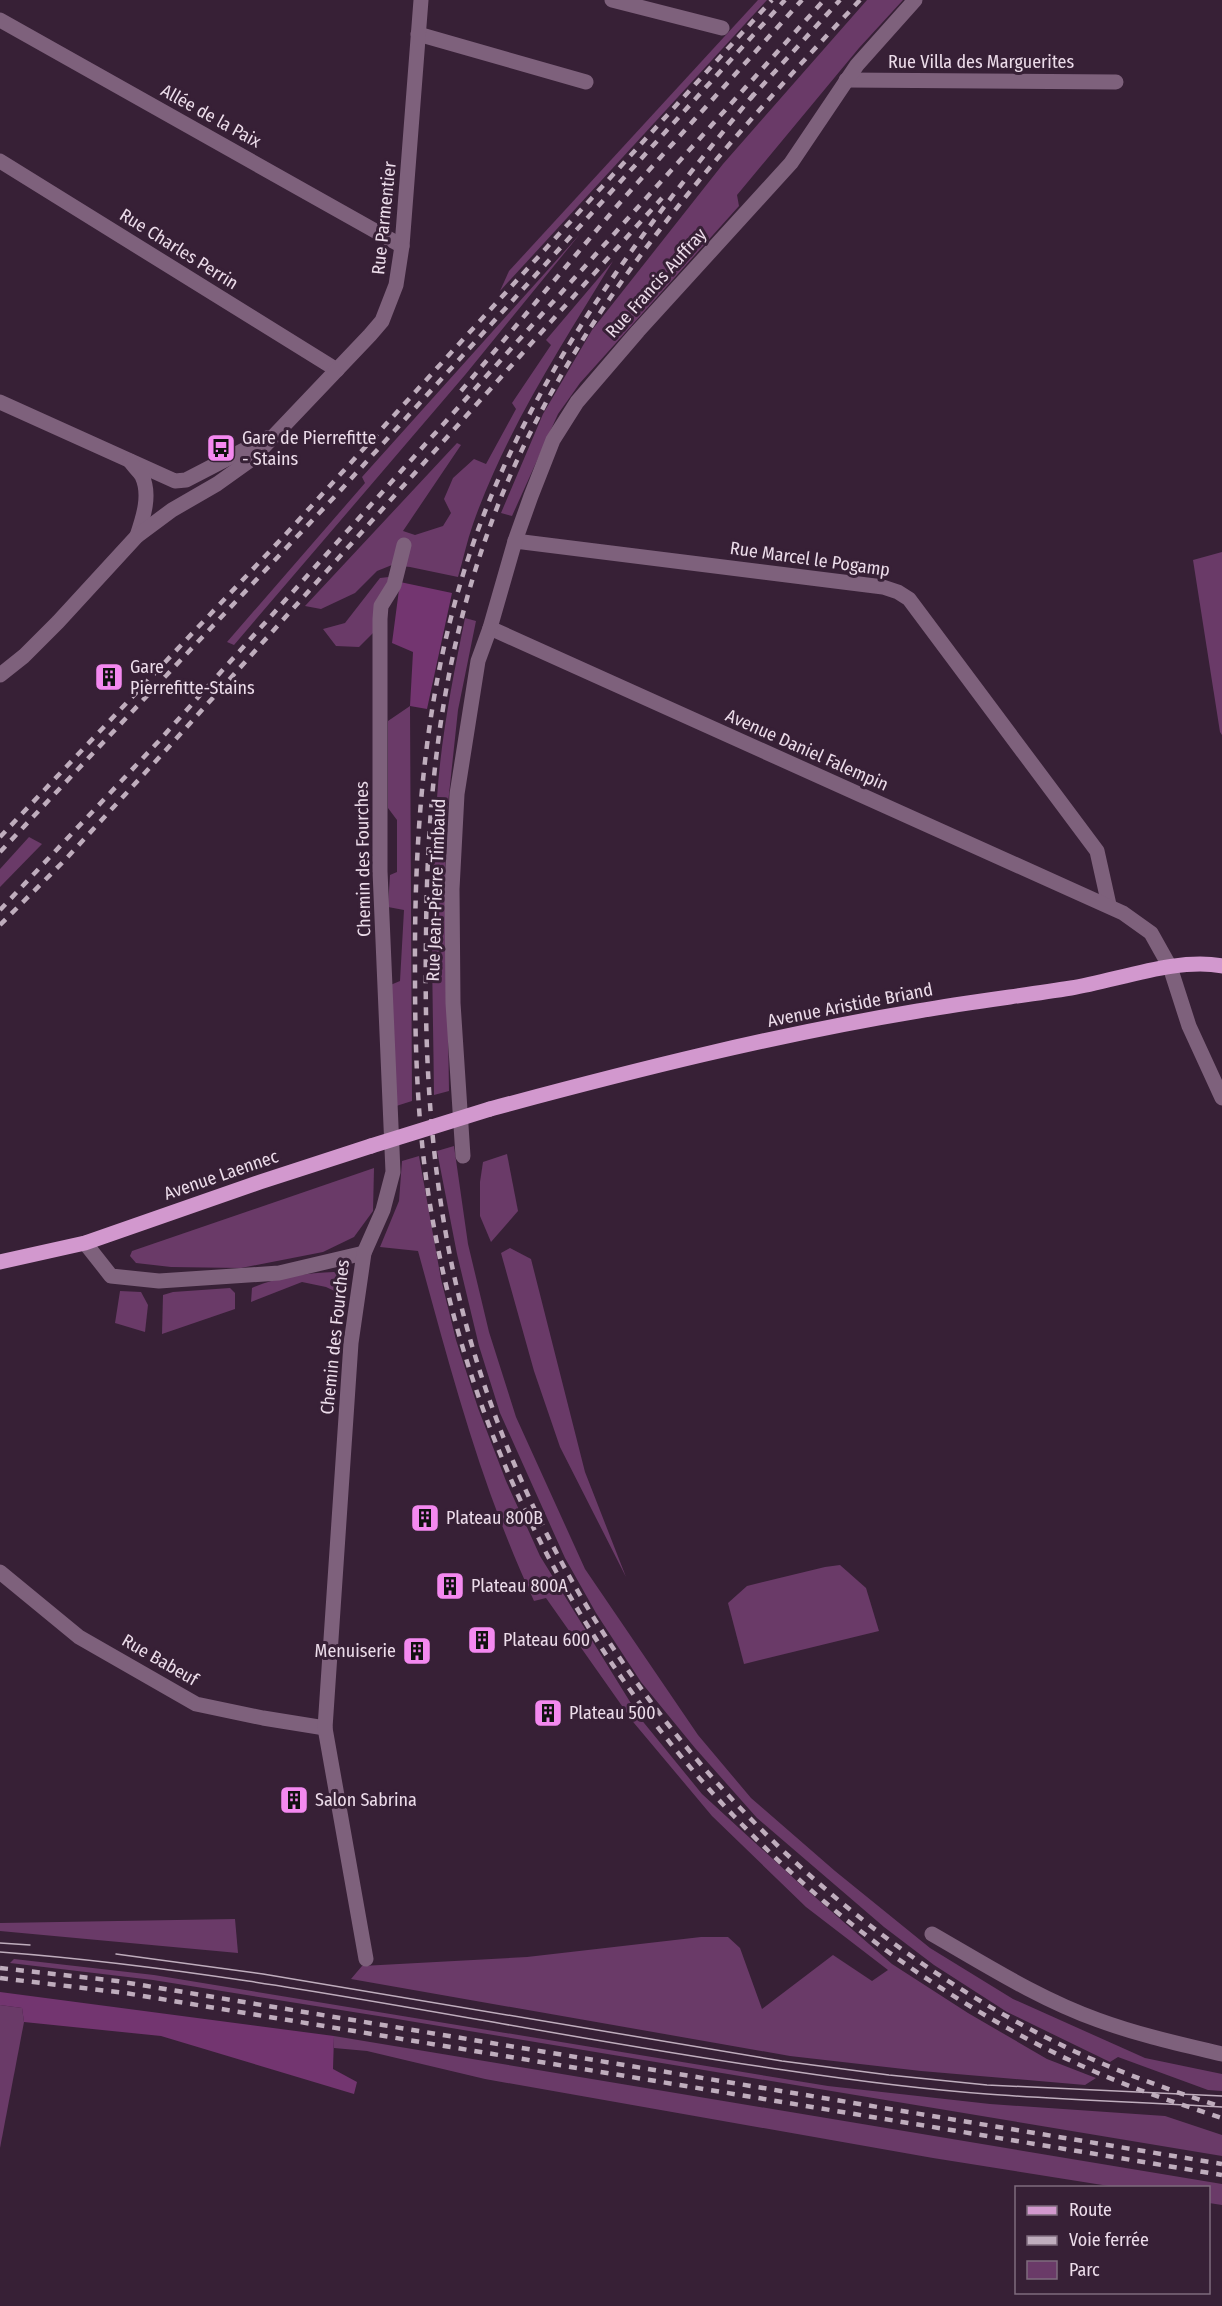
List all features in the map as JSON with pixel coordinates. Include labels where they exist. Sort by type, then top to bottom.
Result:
[{"type":"main road","name":"Avenue Aristide Briand","points":[[371,1146],[490,1109],[648,1067],[771,1040],[917,1011],[1074,987],[1170,967],[1206,963],[1222,966]]},
{"type":"main road","name":"Avenue Laennec","points":[[0,1262],[85,1243],[371,1146]]},
{"type":"street","name":"Rue Parmentier","points":[[1,673],[24,656],[58,622],[137,536],[172,510],[239,470],[252,459],[382,321],[396,285],[402,246],[421,0]]},
{"type":"street","points":[[612,0],[722,28]]},
{"type":"street","name":"Rue Francis Auffray","points":[[490,628],[515,541],[554,440],[578,402],[638,331],[789,166],[857,64],[915,0]]},
{"type":"street","name":"Allée de la Paix","points":[[0,20],[402,246]]},
{"type":"street","points":[[418,34],[586,82]]},
{"type":"street","name":"Rue Villa des Marguerites","points":[[846,80],[1116,82]]},
{"type":"street","name":"Rue Charles Perrin","points":[[0,161],[337,370]]},
{"type":"street","name":"Rue Parmentier","points":[[0,402],[175,481],[186,480],[278,433]]},
{"type":"street","points":[[128,460],[142,477],[146,496],[145,515],[137,536]]},
{"type":"street","name":"Rue Marcel le Pogamp","points":[[515,541],[883,587],[898,592],[909,599],[1097,851],[1109,905]]},
{"type":"street","name":"Chemin des Fourches","points":[[366,1959],[325,1728],[351,1343],[364,1253],[383,1210],[393,1172],[380,871],[380,619],[381,606],[394,585],[403,552]]},
{"type":"street","name":"Avenue Daniel Falempin","points":[[490,628],[901,814],[1109,905],[1152,933],[1170,967],[1189,1026],[1222,1098]]},
{"type":"street","name":"Rue Jean-Pierre Timbaud","points":[[463,1156],[453,1003],[454,847],[458,794],[478,661],[490,628]]},
{"type":"street","points":[[85,1243],[111,1276],[159,1281],[279,1274],[364,1253]]},
{"type":"street","name":"Rue Babeuf","points":[[0,1572],[79,1637],[196,1704],[325,1728]]},
{"type":"street","points":[[932,1934],[1027,1989],[1063,2006],[1132,2032],[1222,2054]]},
{"type":"green space","points":[[758,0],[767,0],[500,291],[509,271]]},
{"type":"green space","points":[[867,0],[903,0],[859,48],[737,195],[739,206],[580,383],[558,414],[512,516],[501,513],[543,414],[592,330],[723,164]]},
{"type":"green space","points":[[580,234],[465,375],[234,645],[227,642],[365,483],[362,477]]},
{"type":"green space","points":[[613,261],[518,422],[486,489],[458,577],[392,565],[377,571],[355,593],[321,609],[305,606],[457,443],[461,445],[403,531],[415,535],[443,526],[451,513],[444,499],[453,478],[474,459],[486,464],[516,409],[512,403],[551,345],[546,340]]},
{"type":"green space","points":[[1222,552],[1222,735],[1193,560]]},
{"type":"green space","points":[[389,577],[375,631],[359,647],[336,646],[323,629],[345,623],[380,578]]},
{"type":"green space","points":[[465,618],[476,621],[458,710],[445,832],[449,1091],[434,1095],[432,946],[435,835],[444,730]]},
{"type":"green space","points":[[410,706],[412,1101],[390,1108],[388,986],[400,981],[404,910],[388,907],[390,875],[397,872],[397,820],[388,808],[388,721]]},
{"type":"green space","points":[[29,837],[42,844],[0,887],[0,869]]},
{"type":"green space","points":[[454,1146],[468,1244],[489,1332],[516,1417],[585,1569],[698,1735],[751,1798],[835,1871],[930,1948],[1013,1999],[1145,2058],[1222,2074],[1222,2091],[1208,2090],[1118,2057],[1110,2062],[1007,2012],[934,1965],[884,1927],[757,1818],[641,1682],[596,1613],[565,1558],[500,1413],[479,1346],[457,1254],[437,1151]]},
{"type":"green space","points":[[507,1154],[518,1211],[491,1242],[480,1216],[480,1182],[483,1162]]},
{"type":"green space","points":[[419,1156],[441,1279],[456,1340],[478,1408],[506,1481],[540,1556],[640,1718],[702,1794],[892,1964],[968,2013],[1047,2059],[1096,2078],[1085,2085],[921,2071],[790,2056],[351,1979],[362,1966],[527,1957],[701,1937],[728,1937],[740,1948],[762,2009],[833,1955],[872,1981],[888,1970],[806,1907],[712,1816],[634,1723],[546,1598],[534,1601],[498,1515],[468,1428],[418,1251],[380,1247],[399,1201],[402,1161]]},
{"type":"green space","points":[[374,1168],[373,1211],[354,1237],[323,1252],[241,1268],[171,1267],[136,1263],[130,1256],[132,1251]]},
{"type":"green space","points":[[510,1248],[531,1259],[585,1472],[626,1577],[560,1447],[534,1371],[501,1253]]},
{"type":"green space","points":[[334,1272],[343,1279],[347,1297],[326,1287],[302,1282],[251,1302],[252,1288],[261,1284],[292,1276]]},
{"type":"green space","points":[[230,1288],[235,1293],[235,1309],[162,1334],[163,1295],[173,1292]]},
{"type":"green space","points":[[120,1291],[141,1292],[148,1305],[145,1332],[115,1323]]},
{"type":"green space","points":[[840,1565],[866,1588],[879,1631],[744,1664],[728,1603],[747,1586]]},
{"type":"green space","points":[[235,1919],[238,1953],[0,1931],[0,1923]]},
{"type":"green space","points":[[14,1959],[154,1975],[828,2086],[990,2104],[1165,2116],[1222,2135],[1222,2156],[153,1980],[10,1963]]},
{"type":"green space","points":[[0,2005],[22,2008],[24,2022],[0,2148]]},
{"type":"green space","points":[[334,2036],[1222,2184],[1222,2205],[1210,2203],[1210,2186],[1109,2186],[933,2158],[485,2079],[367,2051],[334,2048]]},
{"type":"shaded area","points":[[400,582],[452,593],[427,709],[410,706],[413,652],[392,643]]},
{"type":"shaded area","points":[[0,1992],[334,2036],[333,2069],[357,2082],[354,2094],[161,2036],[24,2022],[22,2008],[0,2005]]},
{"type":"tram line","points":[[0,1943],[30,1945]]},
{"type":"tram line","points":[[0,1952],[99,1961],[295,1988],[588,2039],[860,2081],[987,2094],[1222,2107]]},
{"type":"tram line","points":[[116,1954],[263,1974],[782,2061],[889,2075],[987,2085],[1222,2096]]},
{"type":"railway","points":[[0,837],[286,534],[772,0]]},
{"type":"railway","points":[[0,852],[339,492],[785,0]]},
{"type":"railway","points":[[461,391],[623,199],[802,0]]},
{"type":"railway","points":[[0,910],[158,742],[824,0]]},
{"type":"railway","points":[[750,99],[840,0]]},
{"type":"railway","points":[[860,0],[755,115],[704,175],[609,299],[567,365],[530,434],[498,505],[479,559],[463,612],[441,719],[430,827],[427,882],[426,1030],[431,1122],[442,1212],[460,1301],[497,1421],[548,1535],[610,1644],[685,1745],[769,1838],[864,1920],[966,1992],[1076,2052],[1148,2082],[1222,2107]]},
{"type":"railway","points":[[754,94],[636,245],[565,351],[506,463],[481,522],[462,577],[447,632],[436,688],[427,745],[417,859],[415,917],[417,1067],[424,1160],[433,1222],[460,1337],[498,1449],[548,1556],[608,1658],[678,1752],[757,1840],[845,1919],[941,1988],[1013,2031],[1088,2069],[1140,2090],[1222,2118]]},
{"type":"railway","points":[[0,925],[64,861],[166,750],[662,198]]},
{"type":"railway","points":[[0,1968],[117,1981],[1222,2164]]},
{"type":"railway","points":[[0,1978],[125,1993],[1222,2175]]},
{"type":"place","name":"Gare de Pierrefitte - Stains","points":[[221,448]]},
{"type":"place","name":"Gare Pierrefitte-Stains","points":[[109,677]]},
{"type":"place","name":"Plateau 800B","points":[[425,1518]]},
{"type":"place","name":"Plateau 800A","points":[[450,1586]]},
{"type":"place","name":"Plateau 600","points":[[482,1640]]},
{"type":"place","name":"Menuiserie","points":[[417,1651]]},
{"type":"place","name":"Plateau 500","points":[[548,1713]]},
{"type":"place","name":"Salon Sabrina","points":[[294,1800]]}]
